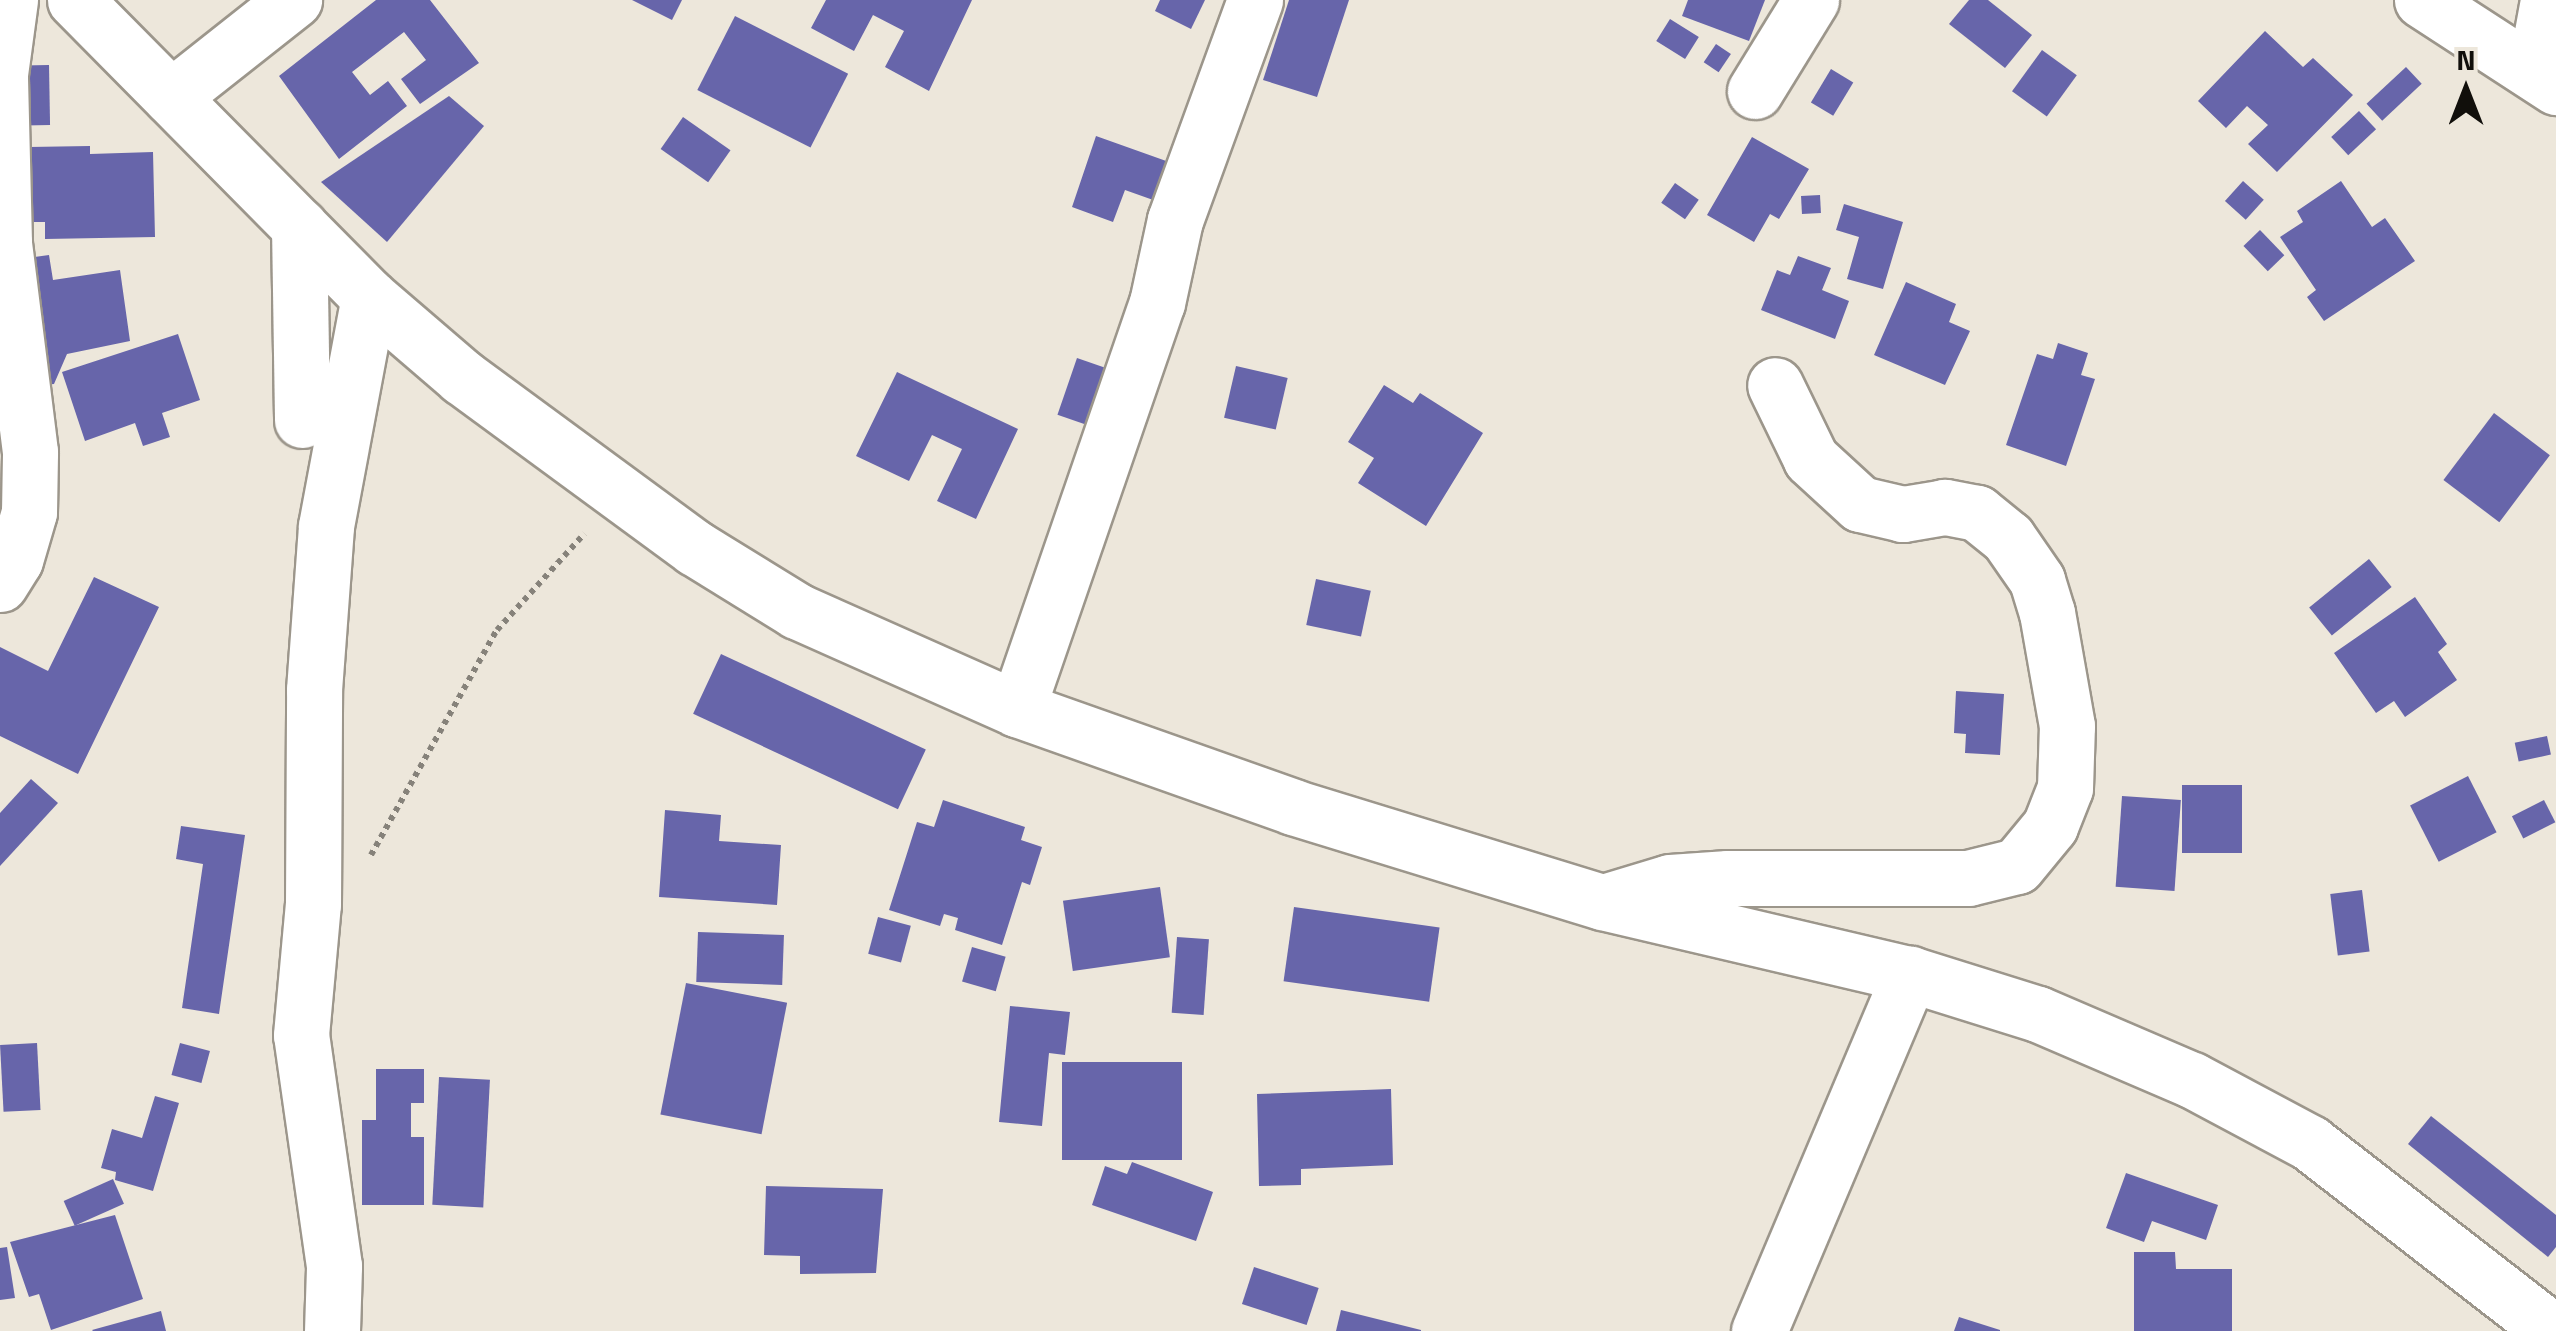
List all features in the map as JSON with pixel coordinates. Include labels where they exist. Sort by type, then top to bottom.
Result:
[{"type":"street","points":[[0,584],[16,560],[29,512],[30,472],[4,242],[0,74],[10,0]]},
{"type":"street","points":[[75,0],[369,296],[462,377],[695,548],[797,611],[1016,709],[1293,806],[1602,902],[1910,974],[2055,1022],[2192,1080],[2310,1143],[2552,1331]]},
{"type":"street","points":[[172,96],[294,0]]},
{"type":"street","points":[[1016,709],[1156,303],[1175,220],[1255,0]]},
{"type":"street","points":[[1754,91],[1811,0]]},
{"type":"street","points":[[2422,0],[2546,79]]},
{"type":"street","points":[[2546,79],[2548,0]]},
{"type":"street","points":[[299,226],[302,420]]},
{"type":"street","points":[[332,1331],[334,1266],[301,1035],[313,904],[314,690],[326,526],[369,296]]},
{"type":"street","points":[[1602,902],[1670,882],[1728,878],[1968,878],[2017,866],[2050,826],[2065,788],[2067,726],[2047,613],[2037,580],[2008,538],[1977,513],[1945,507],[1902,514],[1860,504],[1811,460],[1775,386]]},
{"type":"street","points":[[1759,1331],[1910,974]]},
{"type":"path","points":[[313,904],[366,865],[498,630],[622,493]]},
{"type":"building","points":[[376,0],[430,0],[479,63],[420,104],[401,79],[426,60],[404,32],[352,72],[370,95],[388,81],[407,106],[339,159],[279,76]]},
{"type":"building","points":[[632,0],[682,0],[672,20]]},
{"type":"building","points":[[826,0],[972,0],[929,91],[885,67],[904,31],[873,15],[854,51],[811,28]]},
{"type":"building","points":[[1160,0],[1205,0],[1191,29],[1155,11]]},
{"type":"building","points":[[1289,0],[1349,0],[1317,97],[1263,80]]},
{"type":"building","points":[[1688,0],[1765,0],[1749,41],[1682,16]]},
{"type":"building","points":[[1969,0],[1988,0],[2032,35],[2005,68],[1949,24]]},
{"type":"building","points":[[735,16],[848,74],[810,148],[697,90]]},
{"type":"building","points":[[1670,19],[1699,37],[1685,59],[1656,41]]},
{"type":"building","points":[[2265,31],[2303,67],[2313,58],[2353,95],[2277,172],[2248,144],[2268,125],[2247,106],[2226,128],[2198,101]]},
{"type":"building","points":[[1716,44],[1731,54],[1719,72],[1704,62]]},
{"type":"building","points":[[2042,50],[2077,75],[2047,117],[2012,91]]},
{"type":"building","points":[[23,65],[49,65],[50,125],[24,125]]},
{"type":"building","points":[[2406,67],[2422,84],[2382,121],[2367,104]]},
{"type":"building","points":[[1831,69],[1853,82],[1833,116],[1811,102]]},
{"type":"building","points":[[449,96],[484,126],[387,242],[321,182]]},
{"type":"building","points":[[2359,111],[2376,129],[2348,155],[2331,137]]},
{"type":"building","points":[[683,117],[731,150],[708,182],[661,149]]},
{"type":"building","points":[[1096,136],[1169,162],[1156,201],[1125,190],[1113,222],[1072,207]]},
{"type":"building","points":[[1752,137],[1809,169],[1779,219],[1770,214],[1754,242],[1707,215]]},
{"type":"building","points":[[90,146],[90,154],[153,152],[155,237],[45,239],[45,222],[31,222],[29,147]]},
{"type":"building","points":[[2243,181],[2264,200],[2246,220],[2225,201]]},
{"type":"building","points":[[2341,181],[2372,227],[2385,218],[2415,261],[2324,321],[2307,297],[2316,290],[2280,237],[2303,222],[2297,211]]},
{"type":"building","points":[[1675,183],[1699,200],[1685,219],[1661,203]]},
{"type":"building","points":[[1820,195],[1821,213],[1802,214],[1801,196]]},
{"type":"building","points":[[1844,204],[1903,222],[1883,289],[1847,279],[1859,237],[1836,230]]},
{"type":"building","points":[[2260,230],[2284,255],[2268,271],[2243,246]]},
{"type":"building","points":[[49,255],[53,280],[120,270],[130,341],[67,354],[54,384],[34,386],[20,259]]},
{"type":"building","points":[[1798,256],[1831,268],[1822,290],[1849,301],[1835,339],[1761,310],[1777,270],[1790,275]]},
{"type":"building","points":[[1906,282],[1956,304],[1949,322],[1970,331],[1945,385],[1874,355]]},
{"type":"building","points":[[178,334],[200,400],[162,413],[170,437],[143,446],[135,423],[85,441],[62,372]]},
{"type":"building","points":[[2058,343],[2088,353],[2081,375],[2095,379],[2066,466],[2006,445],[2037,354],[2053,359]]},
{"type":"building","points":[[1077,358],[1117,372],[1097,428],[1057,415]]},
{"type":"building","points":[[1236,366],[1288,378],[1276,430],[1224,418]]},
{"type":"building","points":[[897,372],[1018,429],[976,519],[937,501],[962,449],[932,435],[909,481],[856,456]]},
{"type":"building","points":[[1384,385],[1413,403],[1420,393],[1483,433],[1426,526],[1358,483],[1374,458],[1348,442]]},
{"type":"building","points":[[2494,413],[2550,455],[2499,522],[2443,480]]},
{"type":"building","points":[[2369,559],[2392,587],[2332,635],[2309,607]]},
{"type":"building","points":[[94,577],[159,607],[78,774],[0,736],[0,647],[48,671]]},
{"type":"building","points":[[1316,579],[1371,591],[1361,637],[1306,625]]},
{"type":"building","points":[[2415,597],[2447,644],[2438,652],[2457,680],[2405,717],[2394,701],[2376,713],[2334,653]]},
{"type":"building","points":[[721,654],[926,750],[898,809],[693,714]]},
{"type":"building","points":[[1956,691],[2004,694],[2000,755],[1965,753],[1966,734],[1954,733]]},
{"type":"building","points":[[2547,736],[2551,755],[2519,761],[2515,743]]},
{"type":"building","points":[[2468,776],[2497,832],[2439,862],[2410,806]]},
{"type":"building","points":[[31,779],[58,803],[0,866],[0,813]]},
{"type":"building","points":[[2182,785],[2242,785],[2242,853],[2182,853]]},
{"type":"building","points":[[2122,796],[2181,800],[2175,891],[2116,887]]},
{"type":"building","points":[[943,800],[1025,827],[1021,840],[1042,847],[1030,885],[1022,882],[1002,945],[955,930],[958,918],[944,914],[940,926],[889,910],[917,822],[934,827]]},
{"type":"building","points":[[2544,800],[2555,822],[2523,839],[2512,816]]},
{"type":"building","points":[[665,810],[721,815],[719,841],[781,845],[777,905],[659,897]]},
{"type":"building","points":[[181,826],[245,835],[219,1014],[182,1008],[203,864],[176,859]]},
{"type":"building","points":[[1160,887],[1170,957],[1073,971],[1063,901]]},
{"type":"building","points":[[2362,890],[2370,952],[2338,955],[2330,894]]},
{"type":"building","points":[[1294,907],[1440,927],[1429,1002],[1284,981]]},
{"type":"building","points":[[878,917],[911,926],[901,963],[868,954]]},
{"type":"building","points":[[698,932],[784,935],[782,985],[696,982]]},
{"type":"building","points":[[1177,937],[1209,939],[1204,1015],[1172,1013]]},
{"type":"building","points":[[972,947],[1006,957],[996,991],[962,982]]},
{"type":"building","points":[[686,983],[787,1003],[762,1134],[660,1115]]},
{"type":"building","points":[[1010,1006],[1070,1012],[1065,1055],[1049,1053],[1042,1126],[999,1122]]},
{"type":"building","points":[[37,1043],[41,1110],[4,1112],[0,1045]]},
{"type":"building","points":[[180,1043],[210,1051],[201,1083],[171,1075]]},
{"type":"building","points":[[1062,1062],[1182,1062],[1182,1160],[1062,1160]]},
{"type":"building","points":[[376,1069],[424,1069],[424,1103],[411,1103],[411,1137],[424,1137],[424,1205],[362,1205],[362,1120],[376,1120]]},
{"type":"building","points":[[439,1077],[490,1080],[483,1207],[432,1205]]},
{"type":"building","points":[[1391,1089],[1393,1165],[1301,1169],[1301,1185],[1259,1186],[1257,1094]]},
{"type":"building","points":[[155,1096],[179,1103],[153,1191],[115,1180],[116,1172],[101,1168],[112,1129],[142,1138]]},
{"type":"building","points":[[2431,1116],[2556,1215],[2556,1247],[2548,1257],[2408,1144]]},
{"type":"building","points":[[1132,1162],[1213,1192],[1196,1241],[1092,1205],[1105,1166],[1127,1174]]},
{"type":"building","points":[[2126,1173],[2218,1205],[2206,1240],[2152,1221],[2144,1242],[2106,1228]]},
{"type":"building","points":[[113,1179],[124,1204],[75,1226],[64,1201]]},
{"type":"building","points":[[766,1186],[883,1189],[876,1273],[800,1274],[800,1256],[764,1255]]},
{"type":"building","points":[[115,1215],[143,1299],[51,1330],[39,1294],[29,1297],[10,1242]]},
{"type":"building","points":[[7,1247],[15,1298],[0,1300],[0,1248]]},
{"type":"building","points":[[2134,1252],[2175,1252],[2176,1269],[2232,1269],[2232,1331],[2134,1331]]},
{"type":"building","points":[[1254,1267],[1319,1288],[1307,1325],[1242,1304]]},
{"type":"building","points":[[1341,1310],[1421,1330],[1421,1331],[1336,1331]]},
{"type":"building","points":[[161,1311],[166,1331],[92,1330]]},
{"type":"building","points":[[1959,1317],[2000,1330],[2000,1331],[1954,1331]]}]
